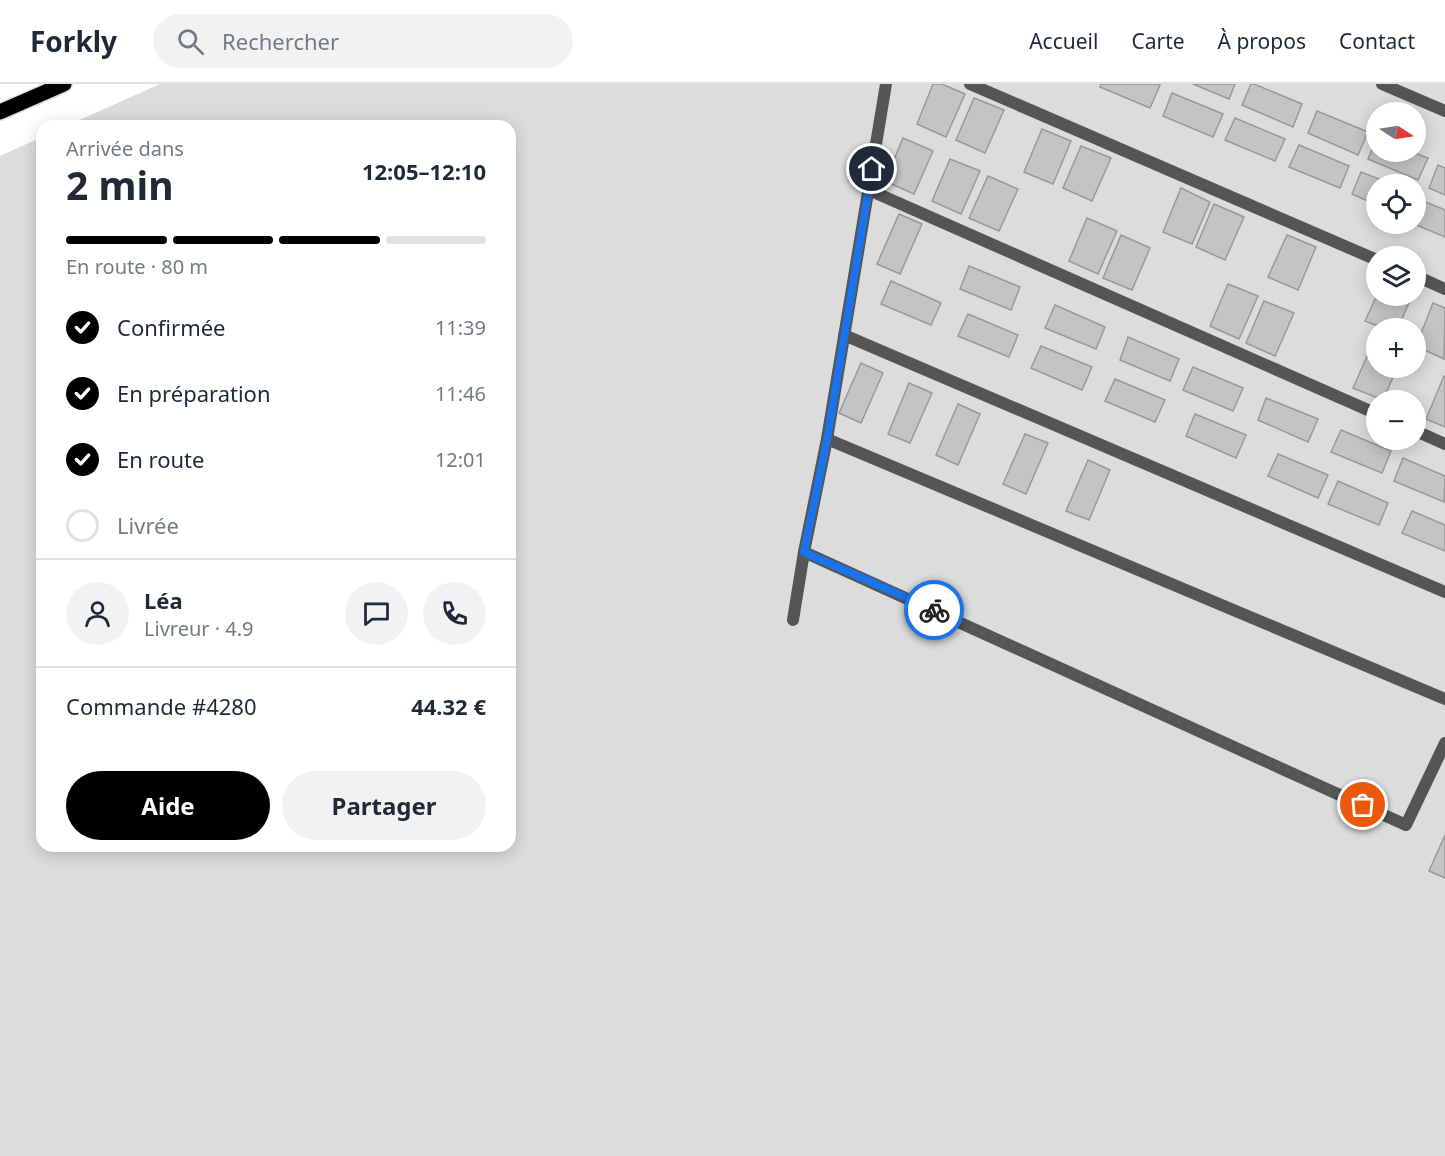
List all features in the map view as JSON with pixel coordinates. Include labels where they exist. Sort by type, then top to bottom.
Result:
[{"type":"main road","points":[[0,112],[64,84]]},
{"type":"lane","points":[[793,620],[804,552],[827,440],[886,84]]},
{"type":"lane","points":[[970,84],[1366,255]]},
{"type":"lane","points":[[1382,84],[1445,111]]},
{"type":"lane","points":[[869,190],[1366,409]]},
{"type":"lane","points":[[1426,280],[1445,289]]},
{"type":"lane","points":[[844,335],[1445,592]]},
{"type":"lane","points":[[1426,435],[1445,444]]},
{"type":"lane","points":[[827,440],[1445,699]]},
{"type":"lane","points":[[804,552],[1406,825],[1445,743]]},
{"type":"shaded area","points":[[160,84],[1445,84],[1445,1156],[0,1156],[0,156],[36,140],[36,852],[516,852],[516,120],[79,120]]},
{"type":"building","points":[[933,84],[942,84],[965,94],[946,137],[917,124]]},
{"type":"building","points":[[1101,84],[1160,85],[1150,108],[1100,87]]},
{"type":"building","points":[[1193,84],[1235,84],[1229,99]]},
{"type":"building","points":[[1251,84],[1302,104],[1293,127],[1242,105]]},
{"type":"building","points":[[1172,93],[1223,114],[1213,137],[1163,116]]},
{"type":"building","points":[[974,98],[1004,110],[985,153],[956,140]]},
{"type":"building","points":[[1317,111],[1366,131],[1366,137],[1358,155],[1308,133]]},
{"type":"building","points":[[1235,118],[1285,139],[1275,161],[1225,140]]},
{"type":"building","points":[[1042,129],[1071,141],[1053,184],[1024,172]]},
{"type":"building","points":[[903,138],[933,151],[914,194],[885,181]]},
{"type":"building","points":[[1299,145],[1349,166],[1340,188],[1289,167]]},
{"type":"building","points":[[1081,146],[1111,158],[1092,201],[1063,188]]},
{"type":"building","points":[[1426,157],[1428,158],[1421,174],[1404,174],[1375,162],[1426,162]]},
{"type":"building","points":[[950,159],[980,171],[961,214],[932,201]]},
{"type":"building","points":[[1438,165],[1445,168],[1445,195],[1429,188]]},
{"type":"building","points":[[1361,172],[1366,174],[1366,200],[1352,194]]},
{"type":"building","points":[[988,176],[1018,189],[999,231],[969,218]]},
{"type":"building","points":[[1181,188],[1210,202],[1192,244],[1163,232]]},
{"type":"building","points":[[1426,202],[1445,210],[1445,237],[1426,229]]},
{"type":"building","points":[[1214,204],[1244,217],[1225,260],[1196,247]]},
{"type":"building","points":[[899,214],[922,224],[900,274],[877,264]]},
{"type":"building","points":[[1087,218],[1117,231],[1098,274],[1069,261]]},
{"type":"building","points":[[1121,235],[1150,248],[1132,290],[1103,278]]},
{"type":"building","points":[[1287,235],[1316,247],[1298,290],[1268,277]]},
{"type":"building","points":[[969,266],[1020,287],[1011,310],[960,289]]},
{"type":"building","points":[[891,281],[941,303],[931,325],[881,304]]},
{"type":"building","points":[[1228,284],[1258,296],[1239,339],[1210,326]]},
{"type":"building","points":[[1264,301],[1294,313],[1275,356],[1246,343]]},
{"type":"building","points":[[1433,303],[1445,308],[1444,359],[1426,351],[1426,321]]},
{"type":"building","points":[[1055,305],[1105,327],[1096,349],[1045,328]]},
{"type":"building","points":[[1372,306],[1408,306],[1402,318],[1366,318]]},
{"type":"building","points":[[968,314],[1018,335],[1009,357],[958,336]]},
{"type":"building","points":[[1128,337],[1179,359],[1170,381],[1120,360]]},
{"type":"building","points":[[1041,346],[1092,367],[1082,390],[1031,368]]},
{"type":"building","points":[[1366,359],[1366,378],[1393,378],[1387,390],[1366,390],[1366,393],[1353,388]]},
{"type":"building","points":[[861,363],[883,373],[861,423],[839,413]]},
{"type":"building","points":[[1193,367],[1243,388],[1233,411],[1183,390]]},
{"type":"building","points":[[1444,376],[1445,376],[1445,427],[1426,419]]},
{"type":"building","points":[[1115,379],[1165,400],[1155,422],[1105,401]]},
{"type":"building","points":[[909,383],[932,393],[910,443],[888,434]]},
{"type":"building","points":[[1266,398],[1318,419],[1308,442],[1258,420]]},
{"type":"building","points":[[958,404],[980,414],[958,465],[936,455]]},
{"type":"building","points":[[1195,414],[1246,435],[1236,458],[1186,436]]},
{"type":"building","points":[[1341,430],[1366,440],[1366,450],[1391,451],[1382,473],[1331,452]]},
{"type":"building","points":[[1025,434],[1048,443],[1026,494],[1003,484]]},
{"type":"building","points":[[1278,454],[1328,475],[1318,498],[1268,476]]},
{"type":"building","points":[[1403,458],[1445,476],[1444,502],[1394,481]]},
{"type":"building","points":[[1088,460],[1110,470],[1089,520],[1066,511]]},
{"type":"building","points":[[1338,481],[1388,503],[1379,525],[1328,504]]},
{"type":"building","points":[[1412,511],[1445,525],[1445,551],[1402,533]]},
{"type":"building","points":[[1445,835],[1445,878],[1429,871]]},
{"type":"way so far","points":[[934,610],[1363,805]]},
{"type":"route","points":[[872,169],[827,440],[804,552],[934,610]]}]
